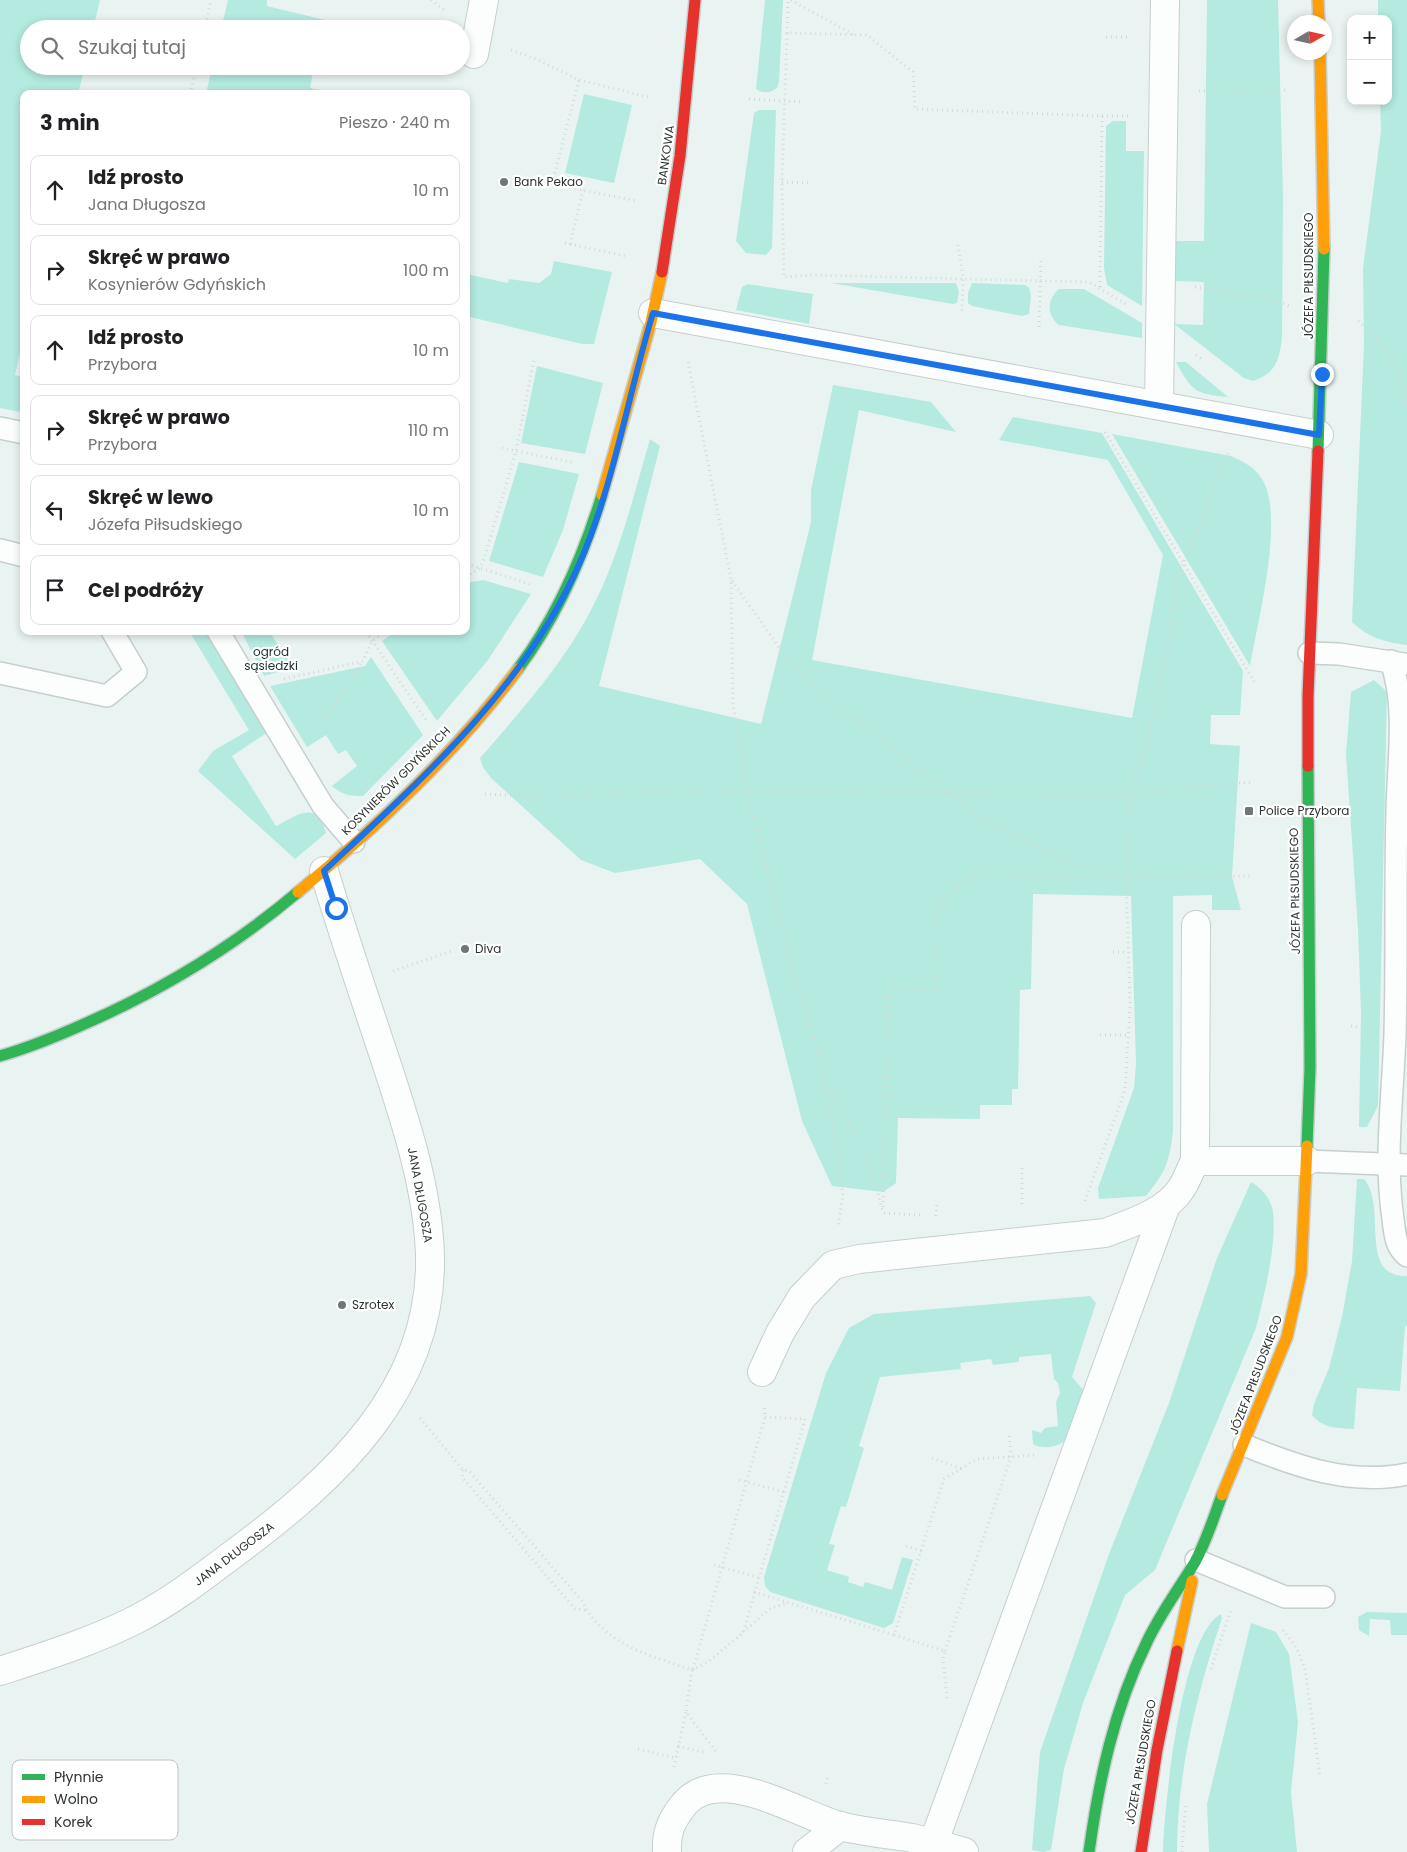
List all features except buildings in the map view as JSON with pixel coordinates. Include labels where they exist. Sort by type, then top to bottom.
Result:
[{"type":"street","points":[[475,47],[484,0]]},
{"type":"street","name":"BANKOWA","points":[[636,369],[653,313],[683,135],[695,0]]},
{"type":"street","points":[[1159,405],[1165,0]]},
{"type":"street","points":[[1318,0],[1319,15]]},
{"type":"street","name":"JÓZEFA PIŁSUDSKIEGO","points":[[1089,1852],[1097,1793],[1121,1704],[1146,1643],[1196,1560],[1281,1353],[1293,1317],[1301,1274],[1310,1068],[1307,763],[1309,653],[1323,343],[1324,241],[1320,60]]},
{"type":"street","points":[[653,313],[1319,435]]},
{"type":"street","name":"KOSYNIERÓW GDYŃSKICH","points":[[0,1056],[22,1050],[98,1019],[219,954],[278,910],[324,871],[448,750],[496,697],[521,665],[546,628],[580,563],[602,501],[636,369]]},
{"type":"street","name":"JANA DŁUGOSZA","points":[[0,1670],[84,1641],[136,1620],[186,1590],[308,1496],[346,1458],[371,1427],[397,1389],[410,1365],[423,1330],[430,1290],[430,1254],[423,1198],[410,1136],[324,871]]},
{"type":"street","points":[[762,1372],[780,1333],[802,1297],[833,1265],[859,1259],[1106,1234],[1138,1221],[1166,1205],[1181,1189],[1195,1161],[1196,925]]},
{"type":"street","points":[[1195,1161],[1307,1161]]},
{"type":"street","points":[[933,1844],[1166,1205]]},
{"type":"street","name":"JÓZEFA PIŁSUDSKIEGO","points":[[1141,1852],[1144,1819],[1159,1731],[1196,1560]]},
{"type":"street","points":[[667,1852],[670,1823],[684,1803],[700,1790],[740,1789],[840,1826],[964,1852]]},
{"type":"street","points":[[806,1852],[840,1826]]},
{"type":"lane","points":[[0,428],[20,432]]},
{"type":"lane","points":[[0,550],[20,555]]},
{"type":"lane","points":[[0,673],[107,696],[136,672],[114,635]]},
{"type":"lane","points":[[220,635],[323,806],[354,842]]},
{"type":"lane","points":[[1309,653],[1339,654],[1399,663],[1397,678],[1401,714],[1397,809],[1395,1031],[1398,1165],[1393,1217],[1398,1248],[1407,1256]]},
{"type":"lane","points":[[1307,1161],[1398,1165]]},
{"type":"lane","points":[[1244,1445],[1296,1466],[1322,1473],[1389,1478],[1407,1474]]},
{"type":"lane","points":[[1196,1560],[1285,1597],[1324,1597]]},
{"type":"path","points":[[207,20],[211,0]]},
{"type":"path","points":[[431,0],[459,20]]},
{"type":"path","points":[[854,35],[790,0],[784,101],[782,182],[784,276],[811,275],[1088,282],[1100,287],[1160,327],[1202,360]]},
{"type":"path","points":[[787,34],[867,35],[913,72],[915,109],[1102,116],[1100,287]]},
{"type":"path","points":[[470,37],[475,47],[534,58],[579,80],[648,97]]},
{"type":"path","points":[[1106,37],[1132,37]]},
{"type":"path","points":[[191,90],[195,75]]},
{"type":"path","points":[[579,80],[552,184],[638,201]]},
{"type":"path","points":[[1164,91],[1288,90]]},
{"type":"path","points":[[750,98],[803,102]]},
{"type":"path","points":[[782,182],[812,183]]},
{"type":"path","points":[[570,244],[583,190]]},
{"type":"path","points":[[565,243],[625,256]]},
{"type":"path","points":[[958,245],[963,278],[962,312]]},
{"type":"path","points":[[1039,327],[1041,257]]},
{"type":"path","points":[[1160,286],[1209,288],[1276,300],[1292,307]]},
{"type":"path","points":[[1352,315],[1380,339],[1390,355],[1400,376],[1407,404]]},
{"type":"path","points":[[470,574],[480,568],[516,451],[534,360]]},
{"type":"path","points":[[688,362],[731,579],[733,704],[747,792],[784,936],[826,1082],[843,1195],[833,1265]]},
{"type":"path","points":[[1100,423],[1255,683]]},
{"type":"path","points":[[1084,1206],[1125,1090],[1130,1007],[1126,877],[1130,796],[1148,738],[1171,631],[1174,604],[1173,589],[1231,447]]},
{"type":"path","points":[[502,448],[578,464]]},
{"type":"path","points":[[470,565],[533,585]]},
{"type":"path","points":[[731,579],[796,671],[952,795],[992,823],[1059,859],[1126,877]]},
{"type":"path","points":[[315,734],[363,661],[372,641],[381,635]]},
{"type":"path","points":[[369,636],[448,750]]},
{"type":"path","points":[[276,681],[363,661]]},
{"type":"path","points":[[486,794],[563,796],[685,790],[1130,796],[1186,787],[1254,782]]},
{"type":"path","points":[[884,1213],[888,988],[936,990],[937,906],[972,874],[1126,877],[1251,876]]},
{"type":"path","points":[[391,972],[452,951]]},
{"type":"path","points":[[1113,952],[1128,952]]},
{"type":"path","points":[[1100,1035],[1128,1035]]},
{"type":"path","points":[[826,1082],[871,1166],[884,1213]]},
{"type":"path","points":[[1022,1168],[1022,1210]]},
{"type":"path","points":[[884,1213],[937,1216],[937,1201]]},
{"type":"path","points":[[678,1746],[719,1756],[686,1712],[692,1670],[765,1417],[762,1372]]},
{"type":"path","points":[[397,1389],[463,1470],[469,1471],[582,1601],[594,1621],[637,1652],[692,1670],[708,1662],[771,1608],[788,1603]]},
{"type":"path","points":[[743,1633],[805,1420],[765,1417]]},
{"type":"path","points":[[948,1706],[943,1657],[1010,1457],[1009,1432]]},
{"type":"path","points":[[894,1636],[944,1480],[977,1458],[1048,1454]]},
{"type":"path","points":[[932,1458],[961,1469]]},
{"type":"path","points":[[463,1470],[462,1477],[575,1609],[586,1610]]},
{"type":"path","points":[[739,1480],[784,1492]]},
{"type":"path","points":[[906,1546],[921,1551]]},
{"type":"path","points":[[714,1565],[758,1577]]},
{"type":"path","points":[[1209,1676],[1242,1579]]},
{"type":"path","points":[[754,1592],[945,1652]]},
{"type":"path","points":[[1280,1627],[1296,1647],[1305,1668],[1320,1777]]},
{"type":"path","points":[[638,1749],[676,1758]]},
{"type":"path","points":[[1182,1852],[1186,1801]]},
{"type":"green space","points":[[0,0],[100,0],[95,20],[20,20],[20,75],[83,75],[79,90],[20,90],[20,353],[15,375],[20,376],[20,412],[0,408]]},
{"type":"green space","points":[[228,0],[267,0],[267,6],[325,20],[223,20]]},
{"type":"green space","points":[[765,0],[783,0],[779,82],[777,88],[772,91],[761,92],[756,89]]},
{"type":"green space","points":[[1207,0],[1278,0],[1283,197],[1282,338],[1278,360],[1275,365],[1267,374],[1253,381],[1244,378],[1174,324],[1203,325],[1204,282],[1174,281],[1174,241],[1204,241]]},
{"type":"green space","points":[[1378,0],[1407,0],[1407,645],[1377,638],[1352,622],[1364,344],[1363,268],[1381,131],[1380,105],[1392,105],[1392,15],[1378,15]]},
{"type":"green space","points":[[210,75],[312,75],[310,88],[319,90],[207,90]]},
{"type":"green space","points":[[584,94],[632,105],[614,183],[565,173]]},
{"type":"green space","points":[[759,110],[776,110],[772,248],[766,255],[746,253],[736,241],[754,113]]},
{"type":"green space","points":[[1113,121],[1126,121],[1126,151],[1144,151],[1142,306],[1107,285],[1104,268],[1106,126]]},
{"type":"green space","points":[[554,261],[612,272],[594,344],[582,344],[470,317],[470,275],[508,283],[509,279],[539,283],[551,274]]},
{"type":"green space","points":[[831,283],[956,283],[959,292],[957,303],[953,304]]},
{"type":"green space","points":[[972,283],[1025,285],[1029,288],[1031,296],[1029,314],[1022,316],[972,306],[968,303],[968,293]]},
{"type":"green space","points":[[748,284],[813,294],[809,324],[736,310],[742,287]]},
{"type":"green space","points":[[1059,289],[1084,289],[1142,323],[1142,338],[1059,325],[1050,312],[1050,302]]},
{"type":"green space","points":[[1176,362],[1186,362],[1228,397],[1208,394],[1195,389],[1186,379]]},
{"type":"green space","points":[[537,366],[603,383],[585,454],[521,443]]},
{"type":"green space","points":[[833,385],[931,402],[956,432],[859,410],[812,660],[1132,718],[1163,555],[1108,460],[999,440],[1013,417],[1102,433],[1243,671],[1240,715],[1211,715],[1210,744],[1240,746],[1232,877],[1241,910],[1212,910],[1212,895],[1173,896],[1173,1132],[1166,1166],[1146,1196],[1099,1199],[1098,1188],[1134,1088],[1136,1064],[1131,896],[1033,894],[1031,989],[1020,990],[1018,1089],[1012,1089],[1012,1105],[980,1105],[980,1119],[898,1118],[896,1183],[883,1192],[832,1186],[802,1121],[747,904],[700,859],[615,873],[581,860],[491,778],[483,767],[480,758],[525,706],[567,651],[590,612],[617,549],[650,439],[660,446],[599,686],[761,724],[811,522],[811,490]]},
{"type":"green space","points":[[1112,434],[1231,456],[1250,466],[1259,475],[1267,491],[1271,513],[1271,539],[1264,595],[1250,666]]},
{"type":"green space","points":[[519,462],[579,474],[563,530],[543,577],[489,561]]},
{"type":"green space","points":[[483,580],[531,594],[488,660],[437,721],[382,641],[390,635],[470,635],[470,582]]},
{"type":"green space","points":[[191,635],[210,635],[268,732],[232,756],[276,826],[305,813],[317,816],[322,822],[326,833],[295,859],[198,771],[213,751],[249,730]]},
{"type":"green space","name":"ogród sąsiedzki","points":[[243,635],[272,635],[293,668],[264,676]]},
{"type":"green space","points":[[371,657],[423,735],[363,796],[350,795],[332,786],[357,766],[346,750],[338,754],[326,735],[307,747],[270,686],[365,666]]},
{"type":"green space","points":[[1374,680],[1387,692],[1378,1106],[1367,1127],[1359,1127],[1361,1012],[1358,929],[1346,754],[1351,692]]},
{"type":"green space","points":[[1357,1179],[1364,1179],[1371,1191],[1378,1253],[1383,1265],[1392,1273],[1407,1276],[1407,1326],[1405,1326],[1400,1391],[1357,1388],[1354,1429],[1336,1428],[1326,1425],[1312,1415],[1314,1404],[1329,1368],[1342,1317],[1352,1261]]},
{"type":"green space","points":[[1251,1182],[1259,1187],[1268,1198],[1272,1207],[1274,1225],[1269,1270],[1256,1328],[1155,1570],[1125,1595],[1083,1703],[1064,1769],[1051,1850],[1043,1852],[1032,1850],[1040,1752],[1109,1554],[1169,1403],[1217,1258]]},
{"type":"green space","points":[[1090,1296],[1096,1303],[1072,1377],[1084,1391],[1065,1441],[1058,1445],[1045,1447],[1033,1444],[1032,1430],[1041,1433],[1045,1428],[1058,1426],[1056,1402],[1060,1393],[1058,1383],[1054,1379],[1051,1354],[1019,1357],[1019,1362],[993,1365],[991,1359],[960,1363],[961,1369],[880,1377],[859,1446],[864,1448],[846,1507],[841,1506],[829,1544],[835,1545],[827,1570],[849,1577],[848,1582],[863,1587],[865,1582],[892,1590],[902,1557],[913,1560],[893,1623],[884,1628],[770,1592],[765,1586],[764,1577],[826,1373],[849,1328],[874,1314]]},
{"type":"green space","points":[[1367,1612],[1407,1613],[1407,1635],[1391,1635],[1390,1620],[1370,1619],[1369,1636],[1359,1630],[1358,1617]]},
{"type":"green space","points":[[1221,1614],[1222,1618],[1204,1675],[1190,1733],[1181,1792],[1177,1852],[1163,1852],[1171,1763],[1185,1686],[1195,1653],[1207,1628]]},
{"type":"green space","points":[[1251,1623],[1276,1632],[1289,1654],[1298,1722],[1291,1792],[1297,1852],[1209,1852],[1207,1804]]},
{"type":"traffic: fast","points":[[1318,451],[1324,249]]},
{"type":"traffic: fast","points":[[518,669],[545,629],[568,586],[602,495]]},
{"type":"traffic: fast","points":[[1307,1146],[1310,1068],[1308,766]]},
{"type":"traffic: fast","points":[[0,1056],[31,1046],[140,998],[222,949],[298,892]]},
{"type":"traffic: fast","points":[[1089,1852],[1109,1745],[1125,1694],[1151,1633],[1199,1554],[1222,1495]]},
{"type":"traffic: slow","points":[[1318,0],[1319,15]]},
{"type":"traffic: slow","points":[[1320,60],[1324,249]]},
{"type":"traffic: slow","points":[[602,495],[651,322],[662,272]]},
{"type":"traffic: slow","points":[[298,892],[357,842],[415,787],[470,729],[518,669]]},
{"type":"traffic: slow","points":[[1222,1495],[1287,1337],[1301,1274],[1307,1146]]},
{"type":"traffic: slow","points":[[1177,1651],[1192,1581]]},
{"type":"traffic: jam","points":[[662,272],[680,156],[695,0]]},
{"type":"traffic: jam","points":[[1308,766],[1308,696],[1318,451]]},
{"type":"traffic: jam","points":[[1141,1852],[1157,1750],[1177,1651]]},
{"type":"place","name":"Bank Pekao","points":[[504,182]]},
{"type":"place","name":"Police Przybora","points":[[1249,811]]},
{"type":"place","name":"Diva","points":[[465,949]]},
{"type":"place","name":"Szrotex","points":[[342,1305]]},
{"type":"route","points":[[336,908],[324,871],[448,750],[496,697],[546,628],[580,563],[602,501],[636,369],[653,313],[1319,435],[1322,374]]}]
